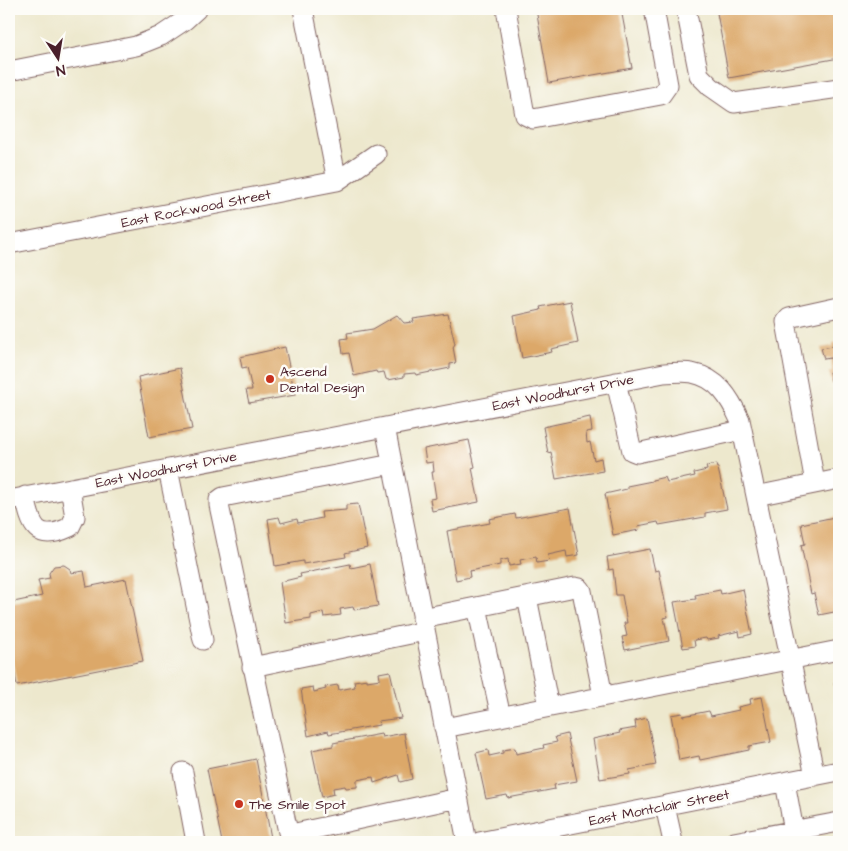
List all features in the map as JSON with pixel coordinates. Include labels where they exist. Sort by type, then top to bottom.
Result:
[{"type":"street","points":[[9,71],[136,46],[167,32],[196,9]]},
{"type":"street","points":[[303,9],[337,181]]},
{"type":"street","points":[[506,9],[525,115],[534,119],[661,95],[668,84],[654,9]]},
{"type":"street","points":[[686,9],[699,75],[711,87],[734,102],[839,88]]},
{"type":"street","name":"East Rockwood Street","points":[[9,244],[337,181],[376,154]]},
{"type":"street","points":[[816,483],[786,322],[789,318],[839,307]]},
{"type":"street","name":"East Woodhurst Drive","points":[[17,498],[664,373],[692,372],[716,382],[730,398],[740,420],[815,776]]},
{"type":"street","points":[[616,382],[632,451],[637,452],[742,430]]},
{"type":"street","points":[[385,427],[467,842]]},
{"type":"street","points":[[392,464],[223,497],[219,500],[219,504],[288,832],[291,834],[458,798]]},
{"type":"street","points":[[168,469],[202,640]]},
{"type":"street","points":[[756,496],[839,479]]},
{"type":"street","points":[[17,498],[37,529],[46,533],[57,533],[70,527],[75,517],[70,488]]},
{"type":"street","points":[[252,667],[424,625],[477,607],[575,587],[580,588],[582,591],[603,696]]},
{"type":"street","points":[[527,597],[550,707]]},
{"type":"street","points":[[477,607],[501,716]]},
{"type":"street","points":[[444,728],[839,650]]},
{"type":"street","name":"East Montclair Street","points":[[479,842],[515,839],[839,771]]},
{"type":"street","points":[[183,772],[196,842]]},
{"type":"street","points":[[785,782],[795,837]]},
{"type":"street","points":[[665,806],[673,842]]},
{"type":"street","points":[[734,842],[795,837],[839,822]]},
{"type":"building","points":[[536,9],[621,9],[632,68],[549,83]]},
{"type":"building","points":[[739,9],[839,9],[839,58],[729,78],[717,13]]},
{"type":"building","points":[[570,301],[578,343],[551,349],[552,352],[522,358],[514,316],[541,310],[540,307]]},
{"type":"building","points":[[448,314],[455,344],[453,347],[456,363],[450,364],[450,368],[416,375],[415,373],[404,374],[404,377],[388,380],[384,372],[377,373],[376,371],[354,376],[349,353],[343,354],[341,339],[348,338],[347,333],[373,329],[397,315],[404,323],[414,322],[413,319]]},
{"type":"building","points":[[839,342],[839,383],[832,384],[829,372],[832,371],[831,358],[824,359],[821,348],[833,346],[833,343]]},
{"type":"building","name":"Ascend Dental Design","points":[[285,347],[295,395],[249,403],[246,390],[252,390],[247,367],[242,368],[240,357]]},
{"type":"building","points":[[180,368],[192,429],[149,437],[138,377]]},
{"type":"building","points":[[590,417],[592,431],[586,432],[587,443],[590,442],[594,460],[601,458],[603,471],[556,479],[551,452],[548,453],[543,427]]},
{"type":"building","points":[[469,440],[475,467],[472,468],[479,502],[432,511],[430,499],[436,498],[432,472],[434,472],[433,462],[426,463],[424,449]]},
{"type":"building","points":[[717,464],[727,509],[705,513],[705,517],[659,525],[658,522],[638,526],[639,530],[613,535],[605,494],[627,489],[627,486],[665,477],[667,482],[695,476],[694,473],[707,470],[706,466]]},
{"type":"building","points":[[358,504],[367,548],[345,553],[346,557],[303,564],[303,561],[275,566],[268,519],[279,517],[281,523],[297,519],[298,523],[322,518],[321,512],[346,510],[346,505]]},
{"type":"building","points":[[570,508],[579,555],[567,557],[566,551],[548,555],[549,561],[537,563],[536,557],[520,560],[521,564],[509,566],[508,559],[500,561],[500,565],[469,571],[470,577],[456,580],[447,531],[490,523],[489,519],[515,514],[516,518]]},
{"type":"building","points":[[839,516],[839,611],[819,615],[814,593],[811,594],[801,545],[805,544],[801,524]]},
{"type":"building","points":[[650,549],[655,571],[659,570],[668,617],[664,618],[669,641],[625,650],[622,637],[627,636],[624,623],[627,623],[622,595],[616,595],[613,569],[609,570],[607,557]]},
{"type":"building","points":[[350,564],[351,568],[370,564],[378,606],[354,610],[353,607],[340,609],[341,615],[324,617],[323,612],[311,615],[311,619],[286,623],[280,582],[301,577],[300,574]]},
{"type":"building","points":[[64,565],[70,569],[71,573],[84,571],[87,587],[126,579],[143,661],[17,686],[9,642],[9,603],[42,596],[38,580],[50,578],[49,573],[54,566]]},
{"type":"building","points":[[743,589],[752,634],[740,637],[739,631],[718,636],[719,638],[694,640],[695,646],[683,648],[674,602],[696,599],[695,595],[720,590],[721,594]]},
{"type":"building","points":[[390,671],[401,718],[378,721],[379,725],[329,734],[328,731],[308,736],[301,689],[313,687],[314,692],[326,689],[325,687],[338,685],[339,690],[355,687],[354,681],[380,679],[379,673]]},
{"type":"building","points":[[839,682],[839,705],[838,705],[834,683]]},
{"type":"building","points":[[762,697],[771,742],[749,746],[749,750],[700,760],[699,756],[679,760],[671,715],[682,713],[683,716],[709,711],[711,716],[739,710],[738,707],[751,704],[750,699]]},
{"type":"building","points":[[647,718],[656,765],[629,770],[630,774],[600,779],[593,739],[636,728],[635,721]]},
{"type":"building","points":[[404,733],[412,779],[400,782],[398,775],[374,783],[373,777],[357,780],[357,787],[333,788],[334,794],[322,797],[312,750],[333,746],[333,743],[381,734],[382,737]]},
{"type":"building","points":[[567,734],[577,781],[554,785],[555,789],[508,798],[507,795],[486,799],[476,753],[488,750],[489,756],[503,753],[503,750],[515,748],[516,754],[544,748],[543,745],[557,742],[555,737]]},
{"type":"building","name":"The Smile Spot","points":[[256,759],[271,838],[251,842],[222,842],[207,769]]},
{"type":"place","name":"Ascend Dental Design","points":[[270,379]]},
{"type":"place","name":"The Smile Spot","points":[[239,804]]}]
